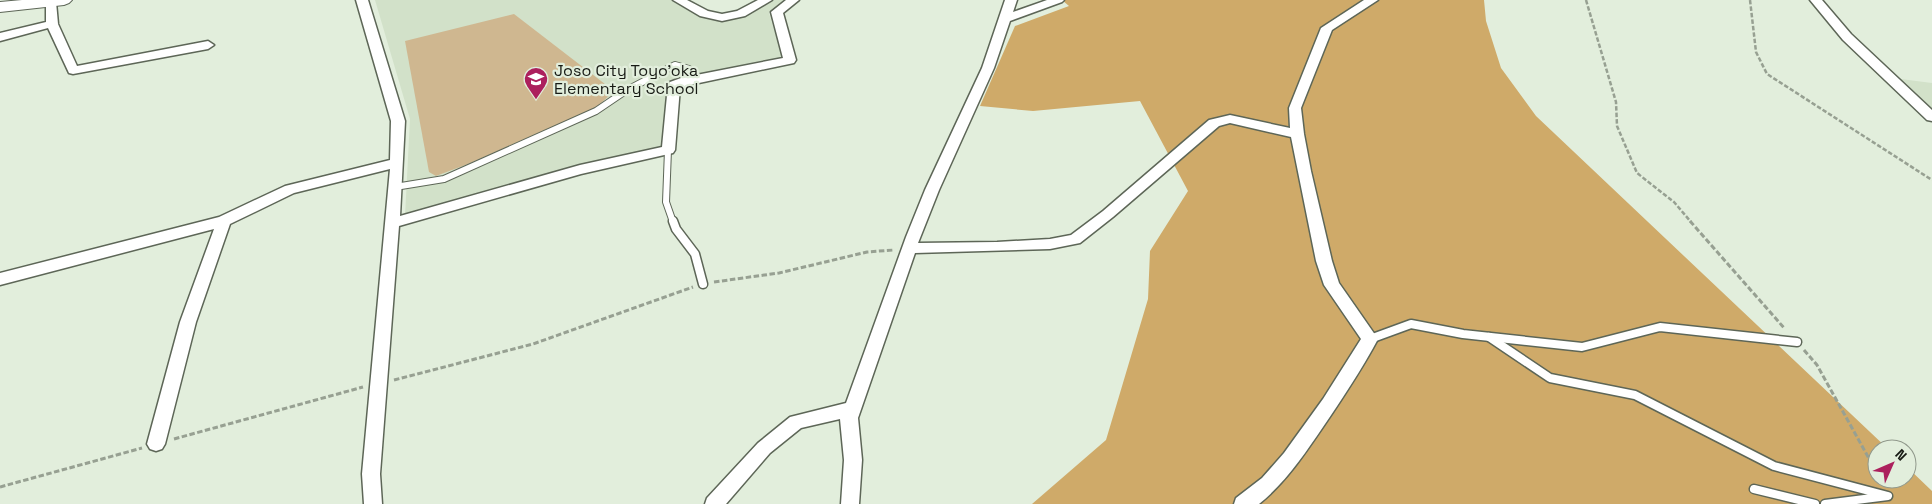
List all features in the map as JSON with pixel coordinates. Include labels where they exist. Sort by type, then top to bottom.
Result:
[{"type":"main road","points":[[0,7],[57,1]]},
{"type":"street","points":[[362,0],[398,121],[397,163],[370,474],[373,504]]},
{"type":"street","points":[[679,0],[712,18],[726,19],[747,12],[766,0]]},
{"type":"street","points":[[391,223],[580,170],[668,150],[674,85],[692,79],[790,60],[777,12],[793,0]]},
{"type":"street","points":[[850,504],[853,460],[849,418],[909,248],[932,190],[988,68],[1011,0]]},
{"type":"street","points":[[1004,19],[1058,0]]},
{"type":"street","points":[[1243,504],[1251,500],[1277,476],[1336,397],[1370,339],[1332,284],[1324,261],[1297,134],[1295,108],[1327,28],[1372,0]]},
{"type":"street","points":[[1816,0],[1847,37],[1932,117]]},
{"type":"street","points":[[57,1],[52,24],[73,70],[208,45]]},
{"type":"street","points":[[0,37],[52,24]]},
{"type":"street","points":[[909,248],[997,247],[1050,244],[1075,239],[1108,214],[1214,123],[1230,120],[1297,134]]},
{"type":"street","points":[[0,280],[224,221],[290,189],[397,163]]},
{"type":"street","points":[[156,444],[188,322],[224,221]]},
{"type":"street","points":[[714,504],[764,448],[796,422],[852,410]]},
{"type":"lane","points":[[395,187],[444,179],[596,111],[627,90],[675,65],[689,69],[692,79]]},
{"type":"lane","points":[[668,150],[666,202],[676,229],[694,254],[704,284]]},
{"type":"lane","points":[[1370,339],[1411,324],[1489,337],[1582,347],[1660,327],[1797,342]]},
{"type":"lane","points":[[1489,337],[1550,378],[1636,395],[1774,466],[1888,496],[1825,504]]},
{"type":"lane","points":[[1754,489],[1815,504]]},
{"type":"path","points":[[1586,0],[1616,102],[1617,126],[1637,173],[1674,202],[1817,365],[1867,455]]},
{"type":"path","points":[[1750,0],[1756,52],[1767,74],[1932,180]]},
{"type":"path","points":[[0,487],[378,383],[533,344],[704,284],[779,273],[867,252],[909,248]]},
{"type":"shaded area","name":"Joso City Toyo'oka Elementary School","points":[[375,0],[673,0],[709,19],[719,21],[742,16],[770,0],[787,0],[769,13],[782,56],[777,61],[669,80],[662,148],[405,216],[410,119]]},
{"type":"shaded area","points":[[1062,0],[1484,0],[1486,21],[1501,68],[1536,116],[1877,439],[1867,439],[1867,489],[1917,489],[1917,477],[1932,491],[1932,504],[1032,504],[1106,440],[1148,299],[1150,251],[1188,191],[1140,101],[1033,111],[980,106],[1015,26],[1069,6]]},
{"type":"shaded area","points":[[514,14],[614,91],[597,107],[468,164],[436,176],[429,172],[405,41]]},
{"type":"shaded area","points":[[1893,78],[1932,83],[1932,113]]},
{"type":"place","name":"Joso City Toyo'oka Elementary School","points":[[536,100]]}]
